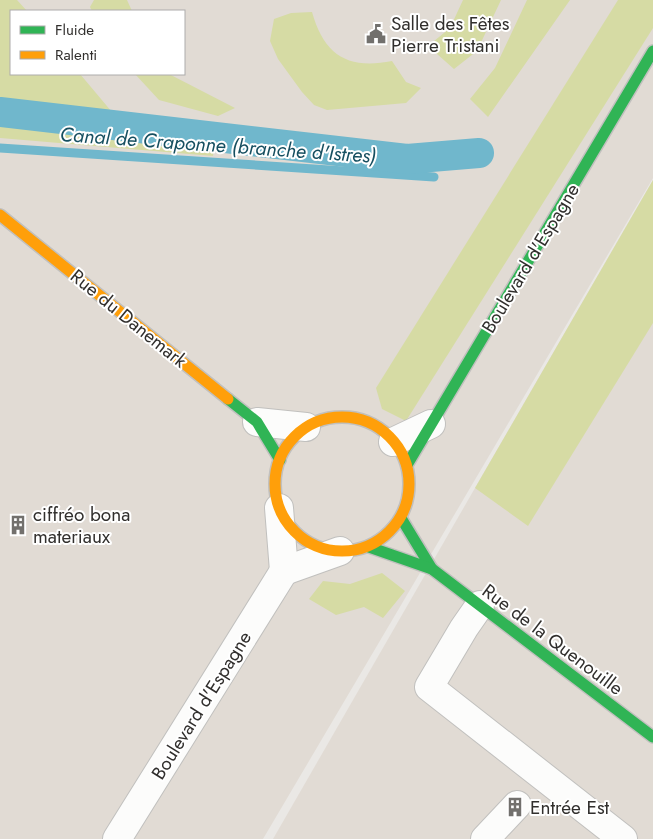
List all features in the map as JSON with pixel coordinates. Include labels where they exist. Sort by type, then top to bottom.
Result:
[{"type":"street","name":"Boulevard d'Espagne","points":[[431,424],[653,51]]},
{"type":"street","name":"Rue du Danemark","points":[[0,214],[257,422],[280,460]]},
{"type":"street","points":[[349,417],[371,423],[389,436],[400,454],[409,475],[408,497],[401,518],[387,534],[369,547],[340,551],[284,571],[276,480],[280,460],[289,441],[306,427],[326,419],[349,417]]},
{"type":"street","points":[[257,422],[306,427]]},
{"type":"street","points":[[400,454],[431,424]]},
{"type":"street","points":[[279,508],[287,522],[303,539],[324,549],[340,551]]},
{"type":"street","name":"Rue de la Quenouille","points":[[401,518],[432,569]]},
{"type":"street","name":"Rue de la Quenouille","points":[[369,547],[432,569],[653,737]]},
{"type":"street","name":"Boulevard d'Espagne","points":[[118,839],[284,571]]},
{"type":"street","points":[[480,605],[464,628],[430,687],[623,839]]},
{"type":"street","points":[[485,839],[517,804]]},
{"type":"shaded area","points":[[0,0],[653,0],[653,178],[263,839],[0,839]]},
{"type":"shaded area","points":[[653,180],[653,839],[273,839],[475,488]]},
{"type":"green space","points":[[0,0],[17,0],[26,10],[10,10],[10,75],[81,75],[117,118],[215,144],[213,156],[0,138]]},
{"type":"green space","points":[[94,0],[127,0],[132,10],[92,10],[90,7]]},
{"type":"green space","points":[[463,0],[501,0],[477,51],[454,69],[428,46],[450,28]]},
{"type":"green space","points":[[527,0],[570,0],[488,117],[470,99],[495,68]]},
{"type":"green space","points":[[618,0],[653,0],[653,28],[406,421],[382,409],[376,388]]},
{"type":"green space","points":[[312,12],[323,39],[340,56],[351,61],[363,63],[392,61],[406,82],[421,88],[406,103],[327,110],[314,105],[278,59],[270,41],[274,19],[291,13]]},
{"type":"green space","points":[[136,75],[171,75],[235,108],[218,116],[159,100]]},
{"type":"green space","points":[[653,180],[653,323],[528,526],[475,488]]},
{"type":"green space","points":[[382,573],[405,591],[383,618],[364,607],[336,615],[309,599],[323,581],[350,584]]},
{"type":"waterway","points":[[0,112],[407,159],[479,153]]},
{"type":"waterway","name":"Canal de Craponne (branche d'Istres)","points":[[0,148],[434,177]]},
{"type":"traffic: fast","points":[[407,465],[653,51]]},
{"type":"traffic: fast","points":[[228,399],[257,422],[280,460]]},
{"type":"traffic: fast","points":[[401,518],[432,569],[653,737]]},
{"type":"traffic: fast","points":[[369,547],[432,569]]},
{"type":"traffic: slow","points":[[0,215],[228,399]]},
{"type":"traffic: slow","points":[[342,417],[368,422],[389,437],[404,458],[409,484],[404,510],[389,531],[368,546],[342,551],[316,546],[295,531],[280,510],[275,484],[280,458],[295,437],[316,422],[342,417]]},
{"type":"place","name":"Salle des Fêtes Pierre Tristani","points":[[376,34]]},
{"type":"place","name":"ciffréo bona materiaux","points":[[18,525]]},
{"type":"place","name":"Entrée Est","points":[[515,807]]}]
